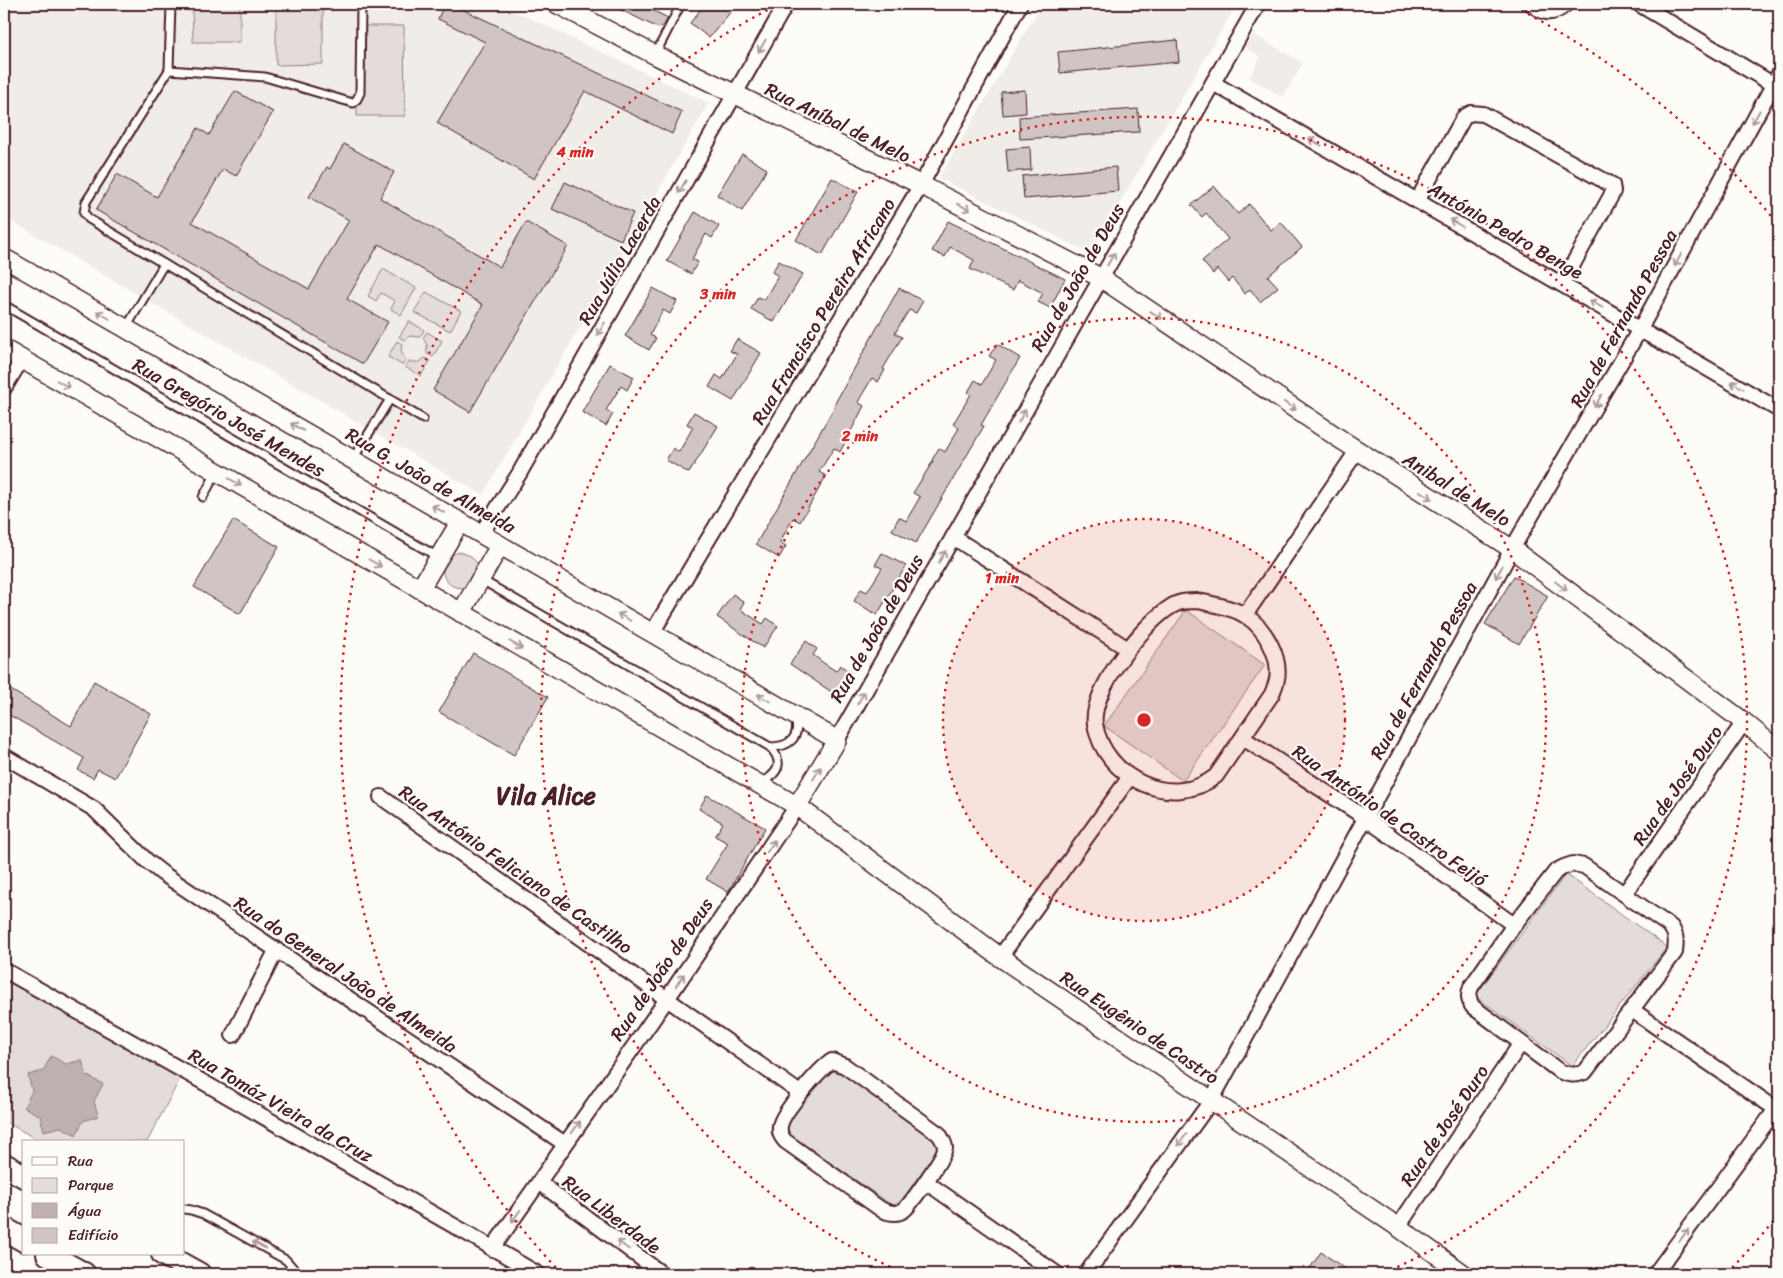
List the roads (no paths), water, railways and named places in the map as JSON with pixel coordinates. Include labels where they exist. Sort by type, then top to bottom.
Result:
[{"type":"highway","points":[[4,1165],[22,1175]]},
{"type":"highway","points":[[4,1229],[22,1239]]},
{"type":"highway","points":[[52,1256],[84,1274]]},
{"type":"highway","points":[[167,1256],[199,1274]]},
{"type":"street","name":"Rua Aníbal de Melo","points":[[557,4],[734,95],[921,185],[1101,278]]},
{"type":"street","name":"Rua Júlio Lacerda","points":[[481,534],[519,474],[786,4]]},
{"type":"street","name":"Rua Francisco Pereira Africano","points":[[652,633],[921,185],[1020,4]]},
{"type":"street","name":"Rua de João de Deus","points":[[492,1249],[667,999],[797,806],[837,740],[1258,4]]},
{"type":"street","points":[[1532,4],[1541,11],[1548,13],[1555,12],[1566,4]]},
{"type":"street","points":[[1639,4],[1777,82]]},
{"type":"street","name":"Rua de Fernando Pessoa","points":[[1086,1274],[1211,1101],[1364,817],[1512,549],[1640,329],[1777,82]]},
{"type":"street","name":"António Pedro Benge","points":[[1213,83],[1779,410]]},
{"type":"street","points":[[1417,201],[1464,117],[1471,113],[1483,114],[1612,185],[1612,194],[1562,284]]},
{"type":"street","name":"Rua G. João de Almeida","points":[[4,258],[837,740]]},
{"type":"street","name":"Anibal de Melo","points":[[1101,278],[1357,451],[1512,549],[1744,722],[1779,751]]},
{"type":"street","points":[[4,350],[797,806]]},
{"type":"street","points":[[4,388],[21,360]]},
{"type":"street","points":[[1246,615],[1357,451]]},
{"type":"street","points":[[420,589],[460,522]]},
{"type":"street","points":[[953,537],[1128,649]]},
{"type":"street","points":[[461,613],[500,545]]},
{"type":"street","points":[[1198,601],[1246,615],[1267,638],[1277,667],[1277,680],[1272,694],[1216,776],[1205,784],[1193,789],[1175,791],[1161,790],[1129,778],[1109,756],[1100,740],[1095,725],[1094,712],[1111,674],[1128,649],[1162,613],[1173,605],[1198,601]]},
{"type":"street","name":"Rua de José Duro","points":[[1624,893],[1744,722]]},
{"type":"street","name":"Rua António de Castro Feijó","points":[[1243,738],[1364,817],[1514,926]]},
{"type":"street","name":"Rua do General João de Almeida","points":[[4,756],[94,809],[162,874],[565,1144]]},
{"type":"street","points":[[1000,957],[1129,778]]},
{"type":"street","name":"Rua António Feliciano de Castilho","points":[[381,797],[800,1093]]},
{"type":"street","name":"Rua Eugênio de Castro","points":[[797,806],[1000,957],[1398,1227],[1464,1274]]},
{"type":"street","points":[[1573,864],[1584,866],[1624,893],[1671,927],[1676,934],[1674,952],[1585,1072],[1578,1075],[1568,1075],[1559,1071],[1473,1008],[1469,1002],[1470,987],[1556,871],[1564,866],[1573,864]]},
{"type":"street","points":[[233,1035],[276,951]]},
{"type":"street","name":"Rua Tomáz Vieira da Cruz","points":[[4,970],[538,1274]]},
{"type":"street","points":[[1632,1010],[1778,1107],[1655,1274]]},
{"type":"street","name":"Rua de José Duro","points":[[1398,1227],[1520,1043]]},
{"type":"street","points":[[832,1061],[845,1066],[938,1134],[943,1141],[945,1147],[944,1154],[926,1182],[904,1210],[888,1213],[784,1141],[780,1134],[780,1125],[800,1093],[824,1066],[832,1061]]},
{"type":"street","points":[[926,1182],[1057,1274]]},
{"type":"street","name":"Rua Liberdade","points":[[540,1183],[662,1274]]},
{"type":"lane","points":[[171,4],[169,70],[86,202],[84,213],[89,219],[424,419]]},
{"type":"lane","points":[[169,70],[265,77],[353,103],[360,94],[361,4]]},
{"type":"lane","points":[[655,55],[681,4]]},
{"type":"lane","points":[[125,328],[164,264]]},
{"type":"lane","name":"Rua Gregório José Mendes","points":[[4,305],[438,557]]},
{"type":"lane","points":[[352,459],[390,399]]},
{"type":"lane","points":[[203,497],[216,472]]},
{"type":"lane","points":[[480,579],[770,747],[777,756],[778,768],[775,773],[759,784]]},
{"type":"lane","points":[[770,747],[788,744],[794,736],[797,723],[795,716],[790,713]]},
{"type":"lane","points":[[185,1209],[203,1214],[286,1260],[293,1268],[295,1274]]},
{"type":"water","points":[[51,1056],[66,1064],[82,1060],[86,1075],[103,1084],[94,1101],[98,1116],[83,1121],[76,1135],[61,1127],[44,1131],[40,1116],[24,1107],[32,1091],[28,1075],[43,1071]]},
{"type":"district","name":"Vila Alice","points":[[546,796]]}]
